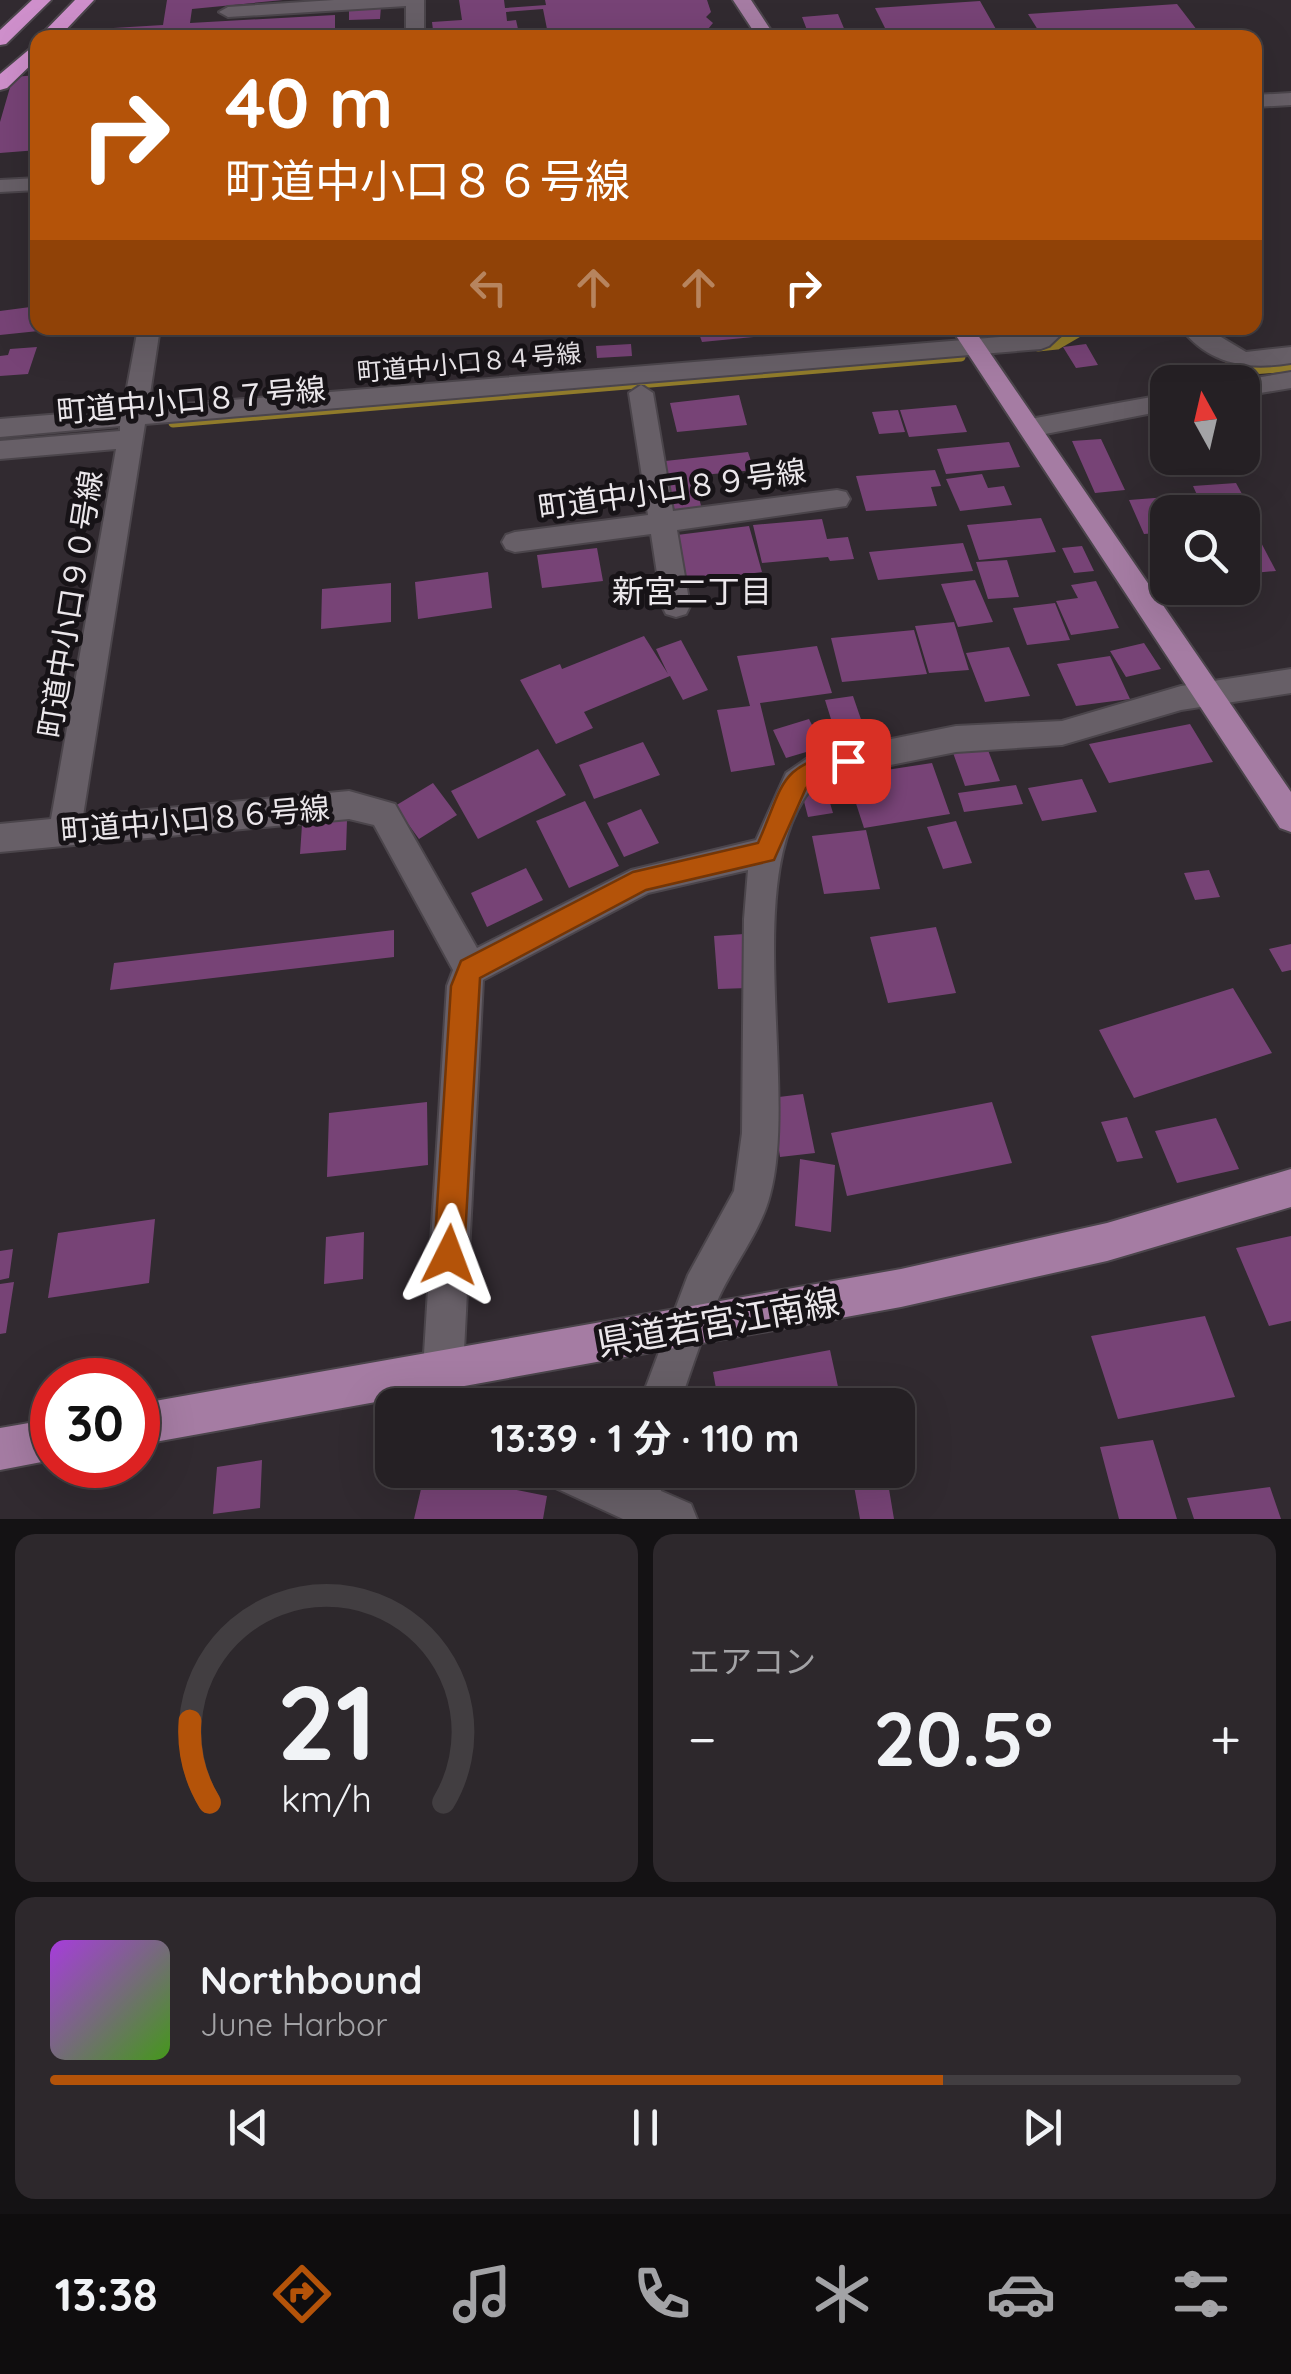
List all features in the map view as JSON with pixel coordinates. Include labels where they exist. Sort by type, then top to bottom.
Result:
[{"type":"highway","points":[[0,40],[42,0]]},
{"type":"highway","points":[[55,30],[85,0]]},
{"type":"highway","points":[[0,84],[30,55]]},
{"type":"main road","points":[[742,0],[763,30]]},
{"type":"main road","points":[[974,346],[1291,818]]},
{"type":"main road","name":"県道若宮江南線","points":[[445,1388],[686,1329],[1072,1250],[1291,1188]]},
{"type":"main road","name":"県道若宮江南線","points":[[160,1422],[375,1396]]},
{"type":"main road","points":[[0,1450],[30,1444]]},
{"type":"street","points":[[228,12],[415,0],[415,30]]},
{"type":"street","points":[[1262,100],[1291,98]]},
{"type":"street","points":[[0,186],[30,184]]},
{"type":"street","name":"町道中小口９０号線","points":[[65,831],[149,335]]},
{"type":"street","name":"町道中小口８４号線","points":[[0,428],[133,428],[1041,341],[1048,335]]},
{"type":"street","points":[[1201,335],[1234,360],[1247,362],[1291,355]]},
{"type":"street","name":"町道中小口８７号線","points":[[0,450],[133,428],[640,394],[974,346]]},
{"type":"street","points":[[1260,385],[1291,380]]},
{"type":"street","points":[[640,394],[676,606]]},
{"type":"street","points":[[1030,428],[1150,405]]},
{"type":"street","name":"町道中小口８９号線","points":[[515,542],[838,499]]},
{"type":"street","points":[[665,1388],[702,1288],[752,1195],[760,1133],[760,919],[766,852],[797,782],[812,768],[956,739],[1062,733],[1180,698],[1291,680]]},
{"type":"street","name":"町道中小口８６号線","points":[[0,838],[349,804],[367,807],[384,814],[470,970]]},
{"type":"street","points":[[445,1388],[464,986],[470,970],[642,880],[766,852]]},
{"type":"street","points":[[610,1488],[649,1503]]},
{"type":"building","points":[[167,0],[283,0],[192,9],[190,23],[335,15],[335,30],[80,30],[163,25]]},
{"type":"building","points":[[459,0],[504,0],[505,8],[546,5],[545,0],[707,0],[711,12],[706,17],[713,23],[709,30],[547,29],[543,9],[506,12],[507,21],[516,20],[518,30],[433,30],[432,22],[462,20]]},
{"type":"building","points":[[980,1],[996,30],[886,30],[875,8]]},
{"type":"building","points":[[1177,4],[1197,30],[1038,30],[1028,14]]},
{"type":"building","points":[[381,6],[380,19],[349,20],[349,7]]},
{"type":"building","points":[[838,14],[845,30],[807,30],[802,17]]},
{"type":"building","points":[[30,76],[30,151],[0,153],[0,122],[13,77]]},
{"type":"building","points":[[30,307],[30,332],[0,335],[0,311]]},
{"type":"building","points":[[700,335],[764,336],[702,342]]},
{"type":"building","points":[[631,344],[632,356],[597,358],[596,346]]},
{"type":"building","points":[[1086,344],[1098,365],[1076,368],[1063,347]]},
{"type":"building","points":[[37,347],[28,374],[0,376],[0,356],[8,355],[10,349]]},
{"type":"building","points":[[739,395],[747,425],[677,432],[670,403]]},
{"type":"building","points":[[956,405],[967,432],[909,437],[900,410]]},
{"type":"building","points":[[898,410],[905,432],[879,434],[872,412]]},
{"type":"building","points":[[1101,439],[1125,490],[1095,493],[1072,441]]},
{"type":"building","points":[[1009,442],[1020,467],[946,474],[937,449]]},
{"type":"building","points":[[748,452],[754,470],[693,476],[703,513],[669,517],[656,462]]},
{"type":"building","points":[[935,470],[941,486],[931,487],[937,506],[866,511],[856,476]]},
{"type":"building","points":[[982,474],[988,488],[1004,486],[1012,505],[960,511],[946,479]]},
{"type":"building","points":[[1236,483],[1243,495],[1197,495],[1193,486]]},
{"type":"building","points":[[1150,498],[1150,534],[1144,534],[1129,500]]},
{"type":"building","points":[[1041,518],[1056,552],[979,560],[967,525]]},
{"type":"building","points":[[822,519],[827,539],[848,537],[854,559],[830,561],[828,557],[762,563],[753,525]]},
{"type":"building","points":[[749,526],[762,572],[687,582],[677,535]]},
{"type":"building","points":[[1260,540],[1276,571],[1260,572]]},
{"type":"building","points":[[963,543],[973,571],[878,580],[869,552]]},
{"type":"building","points":[[1082,546],[1094,571],[1074,573],[1062,548]]},
{"type":"building","points":[[597,548],[603,581],[542,588],[537,555]]},
{"type":"building","points":[[1007,560],[1019,597],[988,599],[976,562]]},
{"type":"building","points":[[488,572],[492,608],[418,619],[415,582]]},
{"type":"building","points":[[975,580],[993,622],[958,627],[941,584]]},
{"type":"building","points":[[1096,581],[1119,628],[1071,635],[1056,601],[1078,598],[1071,585]]},
{"type":"building","points":[[391,583],[391,622],[321,629],[322,589]]},
{"type":"building","points":[[1055,603],[1070,640],[1027,645],[1013,608]]},
{"type":"building","points":[[954,622],[969,670],[929,673],[915,626]]},
{"type":"building","points":[[914,630],[927,674],[842,682],[831,638]]},
{"type":"building","points":[[644,636],[668,674],[656,649],[681,640],[708,690],[683,700],[670,676],[584,712],[593,728],[556,744],[520,680],[560,664],[562,669]]},
{"type":"building","points":[[1144,643],[1161,669],[1126,677],[1110,651]]},
{"type":"building","points":[[817,646],[832,693],[760,703],[775,765],[731,772],[717,710],[750,706],[737,656]]},
{"type":"building","points":[[1009,647],[1030,696],[985,702],[966,653]]},
{"type":"building","points":[[1110,656],[1130,699],[1076,706],[1057,664]]},
{"type":"building","points":[[853,696],[865,731],[836,735],[825,700]]},
{"type":"building","points":[[809,719],[823,747],[786,758],[773,730]]},
{"type":"building","points":[[1190,724],[1213,762],[1109,783],[1089,744]]},
{"type":"building","points":[[643,742],[660,775],[594,799],[579,765]]},
{"type":"building","points":[[986,745],[1000,781],[965,786],[952,750]]},
{"type":"building","points":[[538,749],[566,795],[478,839],[451,791]]},
{"type":"building","points":[[932,763],[950,814],[864,828],[847,776]]},
{"type":"building","points":[[1082,779],[1097,812],[1042,821],[1028,788]]},
{"type":"building","points":[[433,783],[457,815],[419,839],[395,806]]},
{"type":"building","points":[[824,783],[833,813],[808,817],[800,786]]},
{"type":"building","points":[[1016,785],[1023,804],[964,812],[958,793]]},
{"type":"building","points":[[585,801],[619,866],[569,888],[536,821]]},
{"type":"building","points":[[641,809],[659,843],[624,857],[607,823]]},
{"type":"building","points":[[347,820],[346,850],[300,854],[302,825]]},
{"type":"building","points":[[956,821],[972,863],[943,869],[927,827]]},
{"type":"building","points":[[866,830],[880,889],[824,894],[812,836]]},
{"type":"building","points":[[526,868],[543,900],[487,927],[471,893]]},
{"type":"building","points":[[1209,870],[1220,897],[1195,900],[1184,873]]},
{"type":"building","points":[[936,927],[956,993],[888,1003],[870,937]]},
{"type":"building","points":[[394,930],[394,957],[110,990],[114,963]]},
{"type":"building","points":[[744,934],[748,988],[718,989],[714,936]]},
{"type":"building","points":[[1291,944],[1291,970],[1282,972],[1269,949]]},
{"type":"building","points":[[1233,988],[1272,1053],[1134,1098],[1099,1030]]},
{"type":"building","points":[[803,1094],[815,1153],[780,1157],[771,1098]]},
{"type":"building","points":[[427,1102],[428,1165],[327,1177],[329,1113]]},
{"type":"building","points":[[992,1102],[1012,1163],[847,1196],[831,1133]]},
{"type":"building","points":[[1127,1117],[1143,1158],[1117,1162],[1101,1122]]},
{"type":"building","points":[[1216,1118],[1239,1169],[1177,1183],[1155,1131]]},
{"type":"building","points":[[800,1159],[835,1165],[831,1232],[795,1226]]},
{"type":"building","points":[[155,1219],[149,1283],[48,1298],[58,1233]]},
{"type":"building","points":[[364,1232],[363,1279],[324,1284],[326,1237]]},
{"type":"building","points":[[1291,1236],[1291,1321],[1269,1326],[1236,1248]]},
{"type":"building","points":[[13,1249],[9,1278],[0,1280],[0,1251]]},
{"type":"building","points":[[14,1282],[6,1333],[0,1334],[0,1284]]},
{"type":"building","points":[[1205,1316],[1235,1397],[1118,1419],[1091,1336]]},
{"type":"building","points":[[830,1350],[838,1388],[716,1388],[713,1372]]},
{"type":"building","points":[[1153,1440],[1177,1519],[1119,1519],[1100,1447]]},
{"type":"building","points":[[262,1460],[260,1508],[213,1514],[217,1467]]},
{"type":"building","points":[[1270,1487],[1281,1519],[1194,1519],[1187,1498]]},
{"type":"building","points":[[421,1488],[506,1488],[547,1496],[543,1519],[414,1519]]},
{"type":"building","points":[[854,1488],[889,1488],[894,1519],[860,1519]]},
{"type":"waterway","points":[[1038,347],[1057,345],[1074,335]]},
{"type":"waterway","points":[[1216,353],[1252,370],[1291,367]]},
{"type":"waterway","points":[[173,423],[961,357]]},
{"type":"district","name":"新宮二丁目","points":[[692,591]]},
{"type":"route","points":[[449,1255],[464,986],[470,970],[642,880],[766,852],[797,782],[812,768],[848,761]]}]
